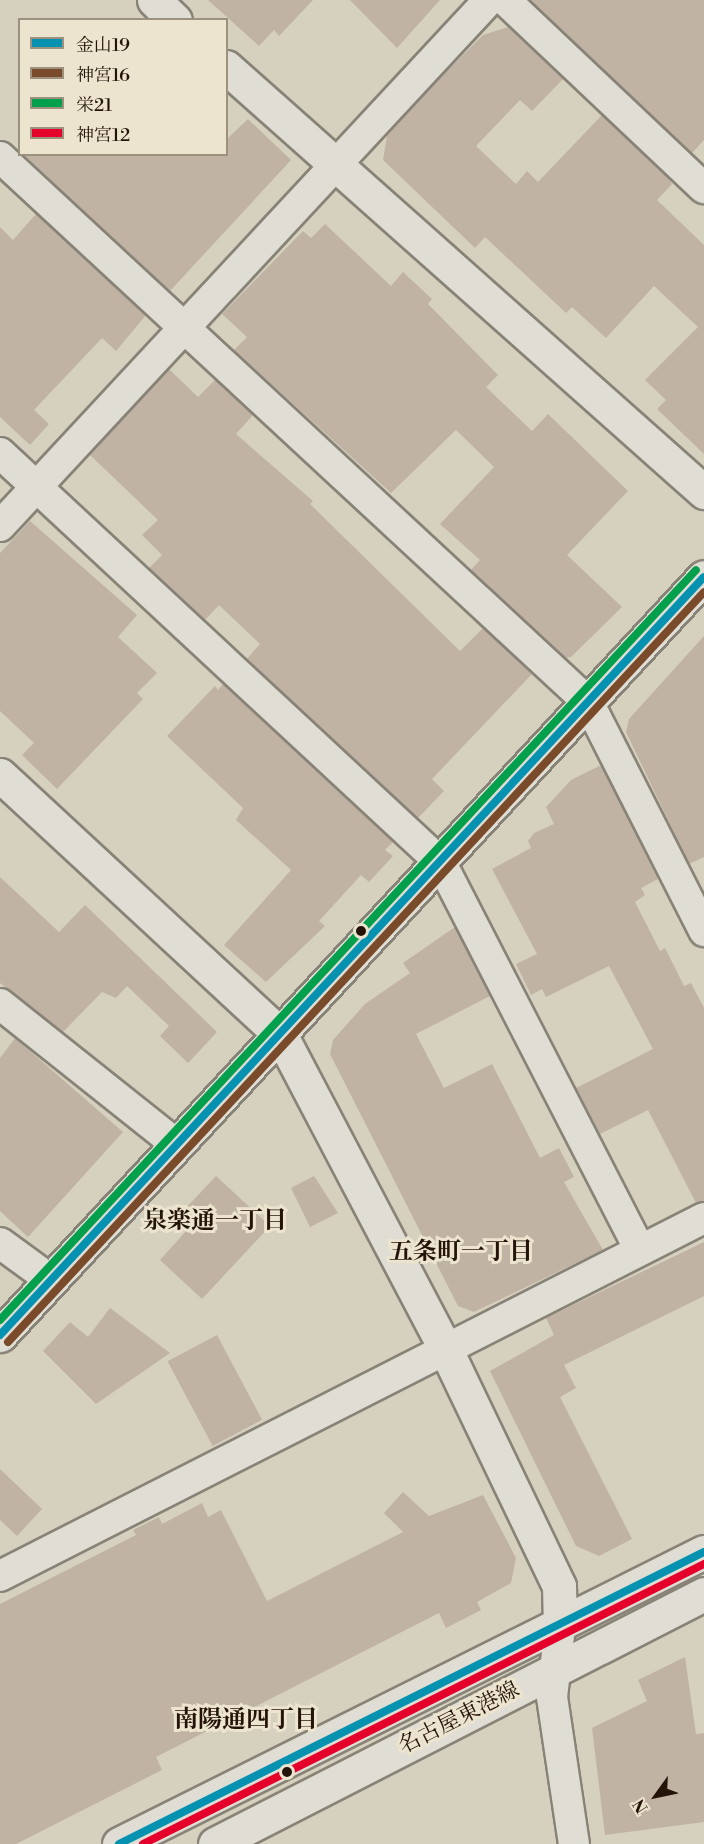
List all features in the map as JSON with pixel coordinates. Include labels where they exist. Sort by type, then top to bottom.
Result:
[{"type":"street","points":[[154,0],[173,18]]},
{"type":"street","points":[[0,526],[336,168],[489,0]]},
{"type":"street","points":[[505,0],[704,188]]},
{"type":"street","points":[[228,69],[336,168],[704,492]]},
{"type":"street","points":[[0,158],[588,702],[704,931]]},
{"type":"street","points":[[0,453],[441,863],[640,1250]]},
{"type":"street","points":[[0,1335],[441,863],[704,577]]},
{"type":"street","points":[[0,775],[280,1034],[445,1348],[559,1586],[560,1626],[552,1697],[574,1844]]},
{"type":"street","points":[[0,1004],[177,1145]]},
{"type":"street","points":[[0,1576],[704,1218]]},
{"type":"street","points":[[0,1243],[51,1280]]},
{"type":"street","name":"名古屋東港線","points":[[119,1844],[560,1626],[704,1552]]},
{"type":"street","name":"名古屋東港線","points":[[215,1844],[555,1668],[704,1594]]},
{"type":"building","points":[[208,0],[313,0],[279,36],[274,30],[259,46]]},
{"type":"building","points":[[350,0],[440,0],[397,48]]},
{"type":"building","points":[[530,0],[704,0],[704,140],[692,153]]},
{"type":"building","points":[[508,27],[563,79],[532,111],[520,100],[476,146],[516,184],[527,171],[538,182],[602,115],[669,179],[672,184],[657,200],[704,245],[704,454],[657,409],[666,400],[645,380],[698,327],[654,286],[606,338],[572,307],[566,313],[485,237],[475,248],[383,160],[387,136],[433,85],[483,35]]},
{"type":"building","points":[[248,119],[291,160],[170,291],[25,156],[228,156],[228,138]]},
{"type":"building","points":[[36,214],[146,315],[116,351],[102,338],[34,410],[49,424],[30,445],[0,417],[0,227],[13,240]]},
{"type":"building","points":[[325,224],[391,286],[403,272],[432,299],[428,304],[498,375],[486,387],[532,431],[548,414],[628,491],[567,555],[622,607],[571,657],[566,658],[471,570],[480,560],[440,524],[494,467],[456,430],[391,493],[234,350],[247,337],[222,314],[303,231],[311,238]]},
{"type":"building","points":[[169,369],[198,397],[215,380],[253,415],[236,434],[313,501],[310,504],[460,651],[483,628],[532,674],[432,779],[444,791],[418,818],[247,659],[260,644],[219,605],[205,620],[149,568],[162,555],[142,535],[158,520],[90,455]]},
{"type":"building","points":[[30,521],[137,615],[118,637],[157,673],[137,693],[143,699],[57,789],[22,755],[34,743],[0,711],[0,553]]},
{"type":"building","points":[[704,636],[704,857],[689,864],[626,732],[629,719]]},
{"type":"building","points":[[223,684],[393,842],[385,850],[393,856],[369,882],[361,875],[319,921],[325,926],[266,982],[224,945],[291,870],[236,820],[243,808],[167,736],[215,686],[218,690]]},
{"type":"building","points":[[601,765],[658,879],[641,888],[645,895],[635,902],[660,951],[665,948],[684,986],[691,983],[704,1008],[704,1201],[696,1203],[648,1110],[600,1134],[576,1088],[653,1049],[609,966],[546,997],[542,989],[531,995],[516,964],[537,954],[492,869],[531,848],[528,841],[534,833],[554,824],[546,807],[571,780]]},
{"type":"building","points":[[0,877],[59,932],[85,905],[217,1032],[188,1063],[160,1036],[169,1026],[127,986],[116,998],[102,992],[63,1032],[0,983]]},
{"type":"building","points":[[455,927],[490,996],[416,1034],[444,1088],[492,1064],[540,1158],[559,1148],[574,1177],[564,1182],[603,1250],[474,1312],[458,1306],[330,1054],[333,1040],[365,1004],[410,973],[403,963]]},
{"type":"building","points":[[15,1038],[123,1132],[28,1237],[0,1211],[0,1058]]},
{"type":"building","points":[[216,1176],[270,1226],[202,1299],[160,1260],[195,1221],[184,1210]]},
{"type":"building","points":[[314,1176],[338,1213],[310,1227],[291,1188]]},
{"type":"building","points":[[704,1242],[704,1296],[564,1365],[576,1388],[560,1397],[632,1539],[599,1556],[576,1546],[490,1371],[554,1335],[546,1318]]},
{"type":"building","points":[[110,1308],[170,1353],[96,1404],[43,1351],[70,1322],[88,1337]]},
{"type":"building","points":[[217,1335],[262,1420],[213,1446],[168,1361]]},
{"type":"building","points":[[0,1469],[42,1509],[17,1536],[0,1520]]},
{"type":"building","points":[[403,1492],[429,1516],[483,1495],[516,1558],[511,1583],[477,1602],[481,1610],[446,1628],[439,1613],[156,1757],[162,1770],[16,1844],[0,1844],[0,1604],[136,1535],[133,1530],[159,1517],[162,1524],[202,1503],[208,1517],[221,1510],[267,1601],[403,1532],[384,1513]]},
{"type":"building","points":[[685,1657],[696,1734],[704,1733],[704,1822],[605,1835],[592,1728],[647,1701],[638,1680]]},
{"type":"transit line","name":"栄21","points":[[0,1320],[696,570]]},
{"type":"transit line","name":"金山19","points":[[0,1335],[704,577]]},
{"type":"transit line","name":"神宮16","points":[[8,1342],[704,592]]},
{"type":"transit line","name":"金山19","points":[[119,1844],[704,1552]]},
{"type":"transit line","name":"神宮12","points":[[143,1844],[704,1564]]},
{"type":"district","name":"泉楽通一丁目","points":[[215,1222]]},
{"type":"district","name":"五条町一丁目","points":[[461,1253]]},
{"type":"district","name":"南陽通四丁目","points":[[246,1721]]}]
